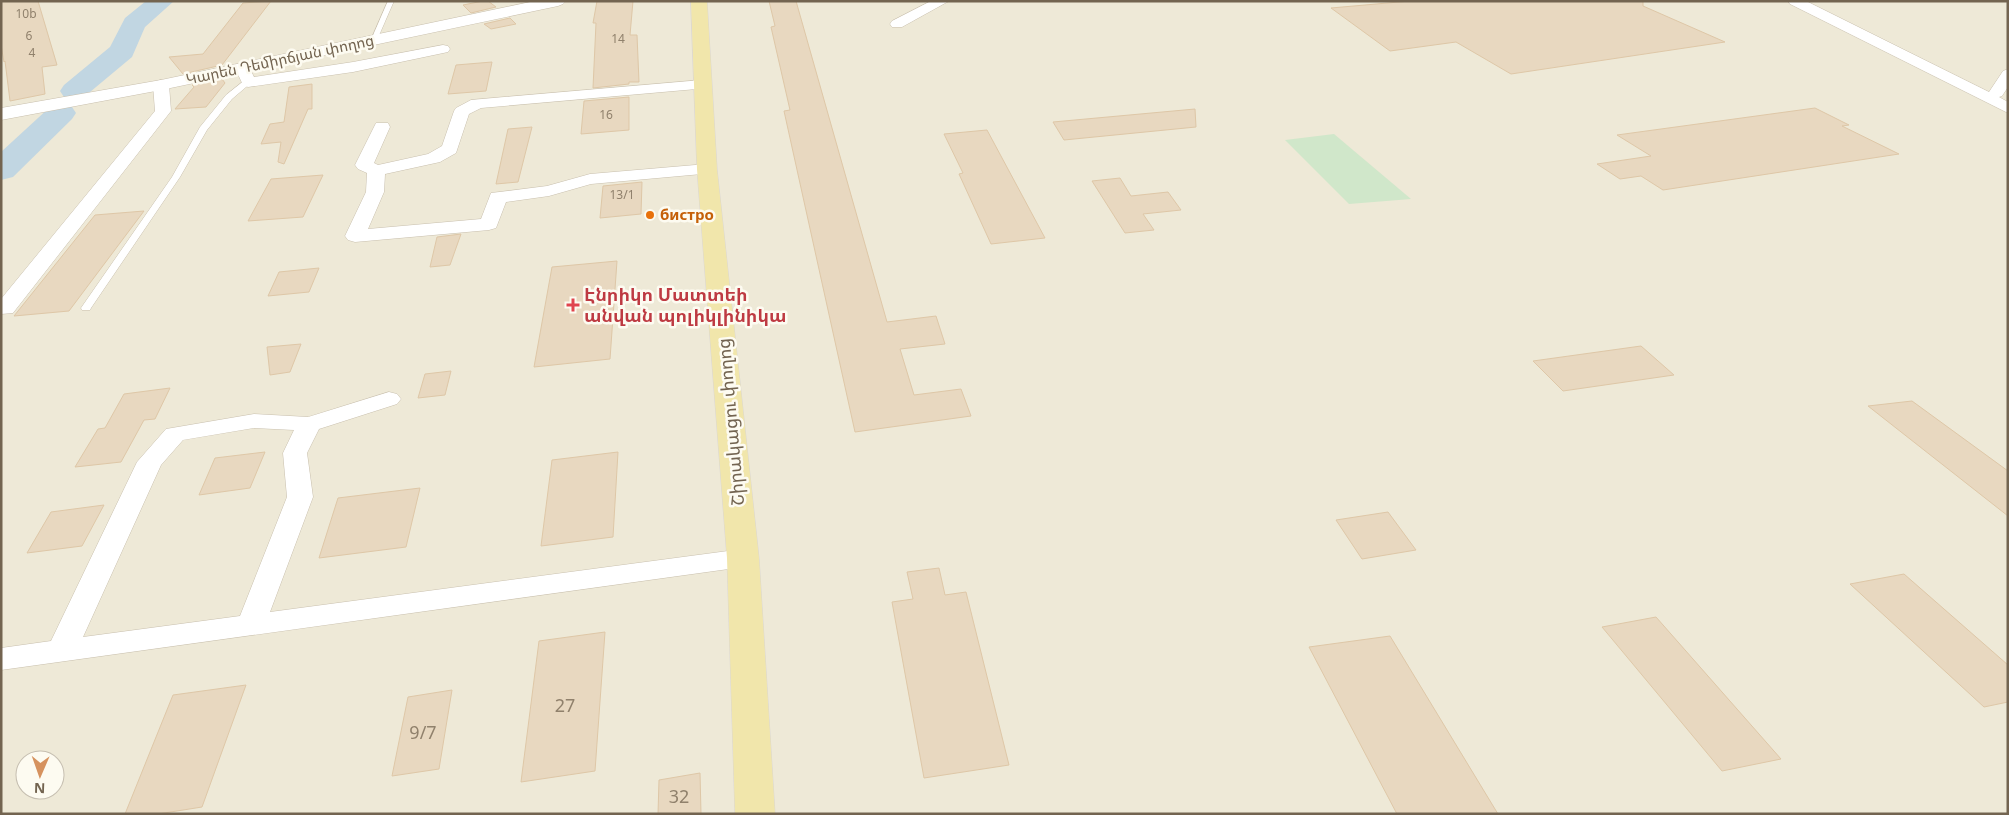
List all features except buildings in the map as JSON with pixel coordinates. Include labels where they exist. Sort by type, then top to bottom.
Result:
[{"type":"main road","name":"Շիրակացու փողոց","points":[[699,1],[707,169],[743,558],[755,814]]},
{"type":"street","name":"Կարեն Դեմիրճյան փողոց","points":[[1,114],[161,85],[246,75],[374,40],[558,1]]},
{"type":"street","points":[[897,24],[942,1]]},
{"type":"street","points":[[1795,1],[2008,108]]},
{"type":"street","points":[[246,75],[353,67],[444,49]]},
{"type":"street","points":[[1971,89],[2002,94],[2008,74]]},
{"type":"street","points":[[1,308],[5,308],[163,111],[161,85]]},
{"type":"street","points":[[382,128],[364,165],[376,171],[434,158],[450,149],[462,111],[477,103],[702,85]]},
{"type":"street","points":[[376,171],[375,192],[355,236],[489,224],[498,197],[549,191],[590,179],[707,169]]},
{"type":"street","points":[[62,650],[150,462],[175,434],[254,421],[309,424],[390,399]]},
{"type":"street","points":[[251,624],[300,497],[295,453],[309,424]]},
{"type":"street","points":[[1,659],[743,558]]},
{"type":"lane","points":[[374,40],[391,1]]},
{"type":"lane","points":[[86,308],[176,176],[203,129],[246,75]]},
{"type":"shaded area","points":[[1,1],[2008,1],[2008,814],[1,814]]},
{"type":"green space","points":[[1334,134],[1411,199],[1349,204],[1285,140]]},
{"type":"waterway","points":[[74,91],[122,51],[134,23],[162,1]]},
{"type":"waterway","points":[[1,170],[61,113]]},
{"type":"place","name":"бистро","points":[[650,215]]},
{"type":"place","name":"Էնրիկո Մատտեի անվան պոլիկլինիկա","points":[[573,305]]}]
